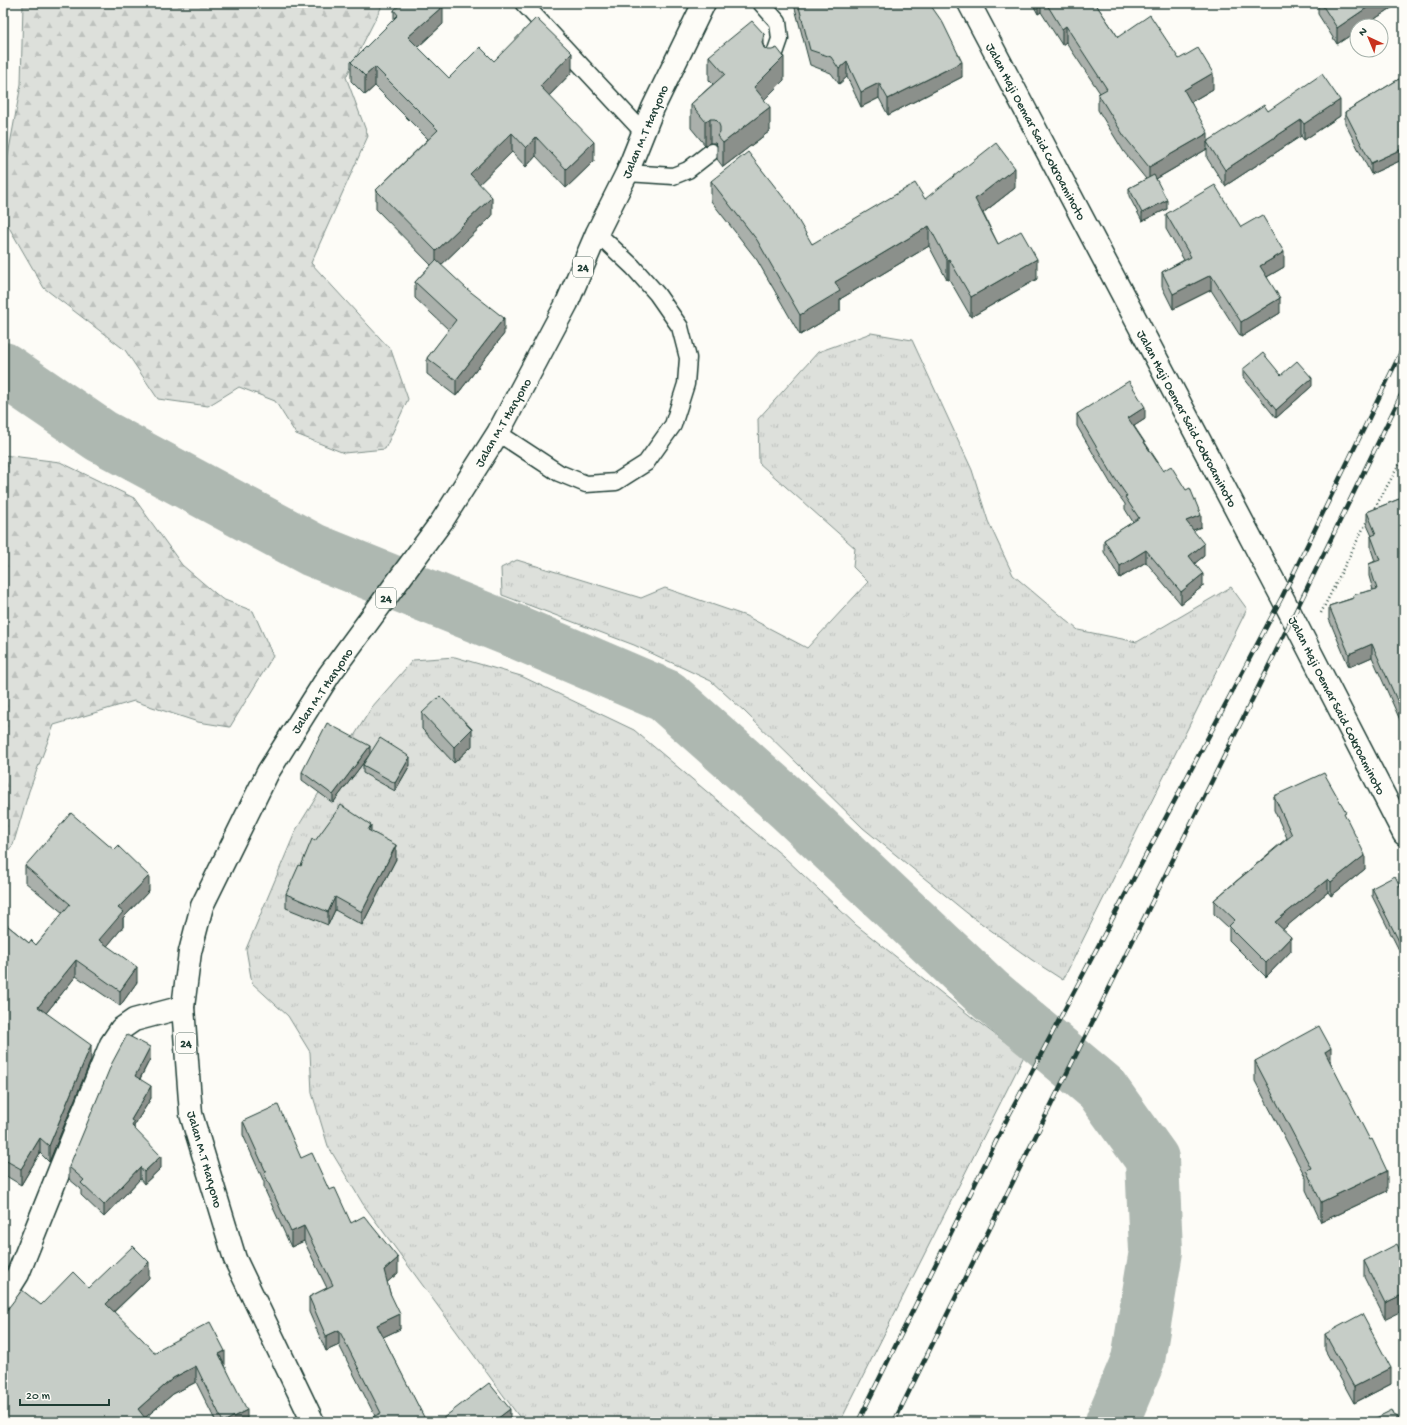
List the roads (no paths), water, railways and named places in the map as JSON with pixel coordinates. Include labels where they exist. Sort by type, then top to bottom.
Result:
[{"type":"main road","name":"Jalan M.T Haryono","points":[[313,1422],[235,1260],[191,1114],[183,1007],[190,952],[202,906],[268,772],[329,675],[442,521],[498,433],[567,303],[627,173],[642,132],[704,3]]},
{"type":"main road","name":"Jalan Haji Oemar Said Cokroaminoto","points":[[969,3],[1403,830]]},
{"type":"main road","points":[[3,1298],[18,1274],[112,1044],[121,1029],[134,1020],[183,1007]]},
{"type":"lane","points":[[523,3],[642,132]]},
{"type":"lane","points":[[760,3],[778,22],[780,39],[771,65]]},
{"type":"lane","points":[[627,173],[673,176],[688,170],[711,152]]},
{"type":"lane","points":[[498,433],[559,473],[586,484],[616,482],[646,463],[673,425],[686,384],[688,358],[680,327],[657,294],[633,267],[598,233]]},
{"type":"waterway","points":[[3,369],[101,436],[313,550],[519,633],[666,696],[791,807],[988,993],[1101,1088],[1152,1159],[1156,1251],[1138,1360],[1112,1422]]},
{"type":"railway","points":[[858,1422],[1008,1117],[1282,597],[1404,346]]},
{"type":"railway","points":[[894,1422],[1214,777],[1404,389]]}]
